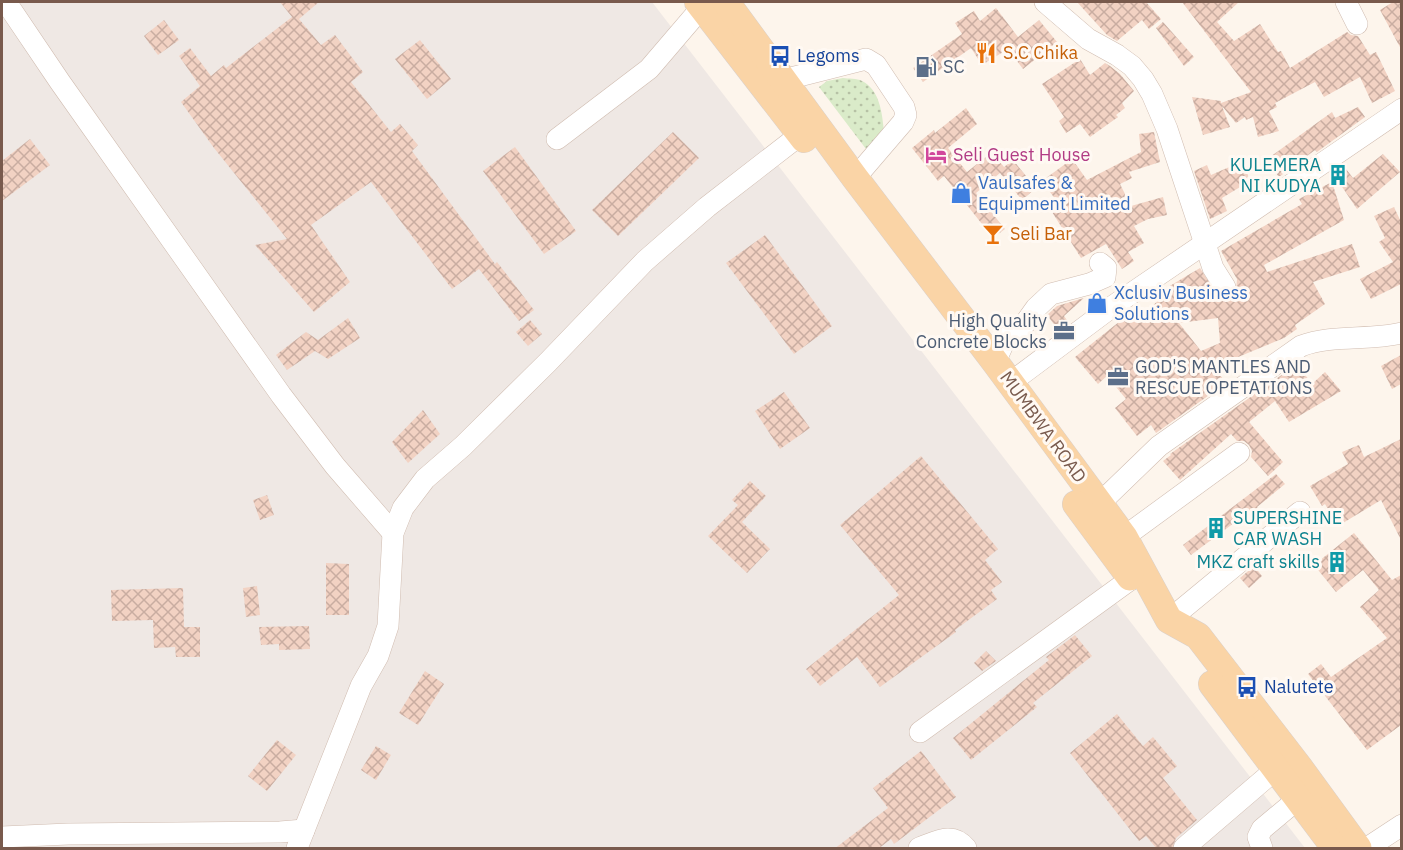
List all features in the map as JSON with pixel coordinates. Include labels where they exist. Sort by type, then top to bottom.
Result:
[{"type":"main road","name":"MUMBWA ROAD","points":[[709,3],[783,80],[1002,372],[1124,537],[1169,620]]},
{"type":"main road","name":"MUMBWA ROAD","points":[[709,3],[800,135],[983,375],[1131,579],[1335,849]]},
{"type":"main road","points":[[1169,620],[1198,636],[1299,767],[1358,849]]},
{"type":"street","points":[[6,2],[80,111],[274,385],[335,466],[393,533]]},
{"type":"street","points":[[1045,2],[1088,39],[1132,66],[1152,93],[1167,129],[1204,245],[1213,268],[1225,287]]},
{"type":"street","points":[[1346,2],[1357,24]]},
{"type":"street","points":[[557,139],[649,69],[709,3]]},
{"type":"street","points":[[783,80],[866,59],[876,65],[904,107],[906,115],[903,122],[855,178]]},
{"type":"street","points":[[1002,372],[1113,306],[1401,109]]},
{"type":"street","points":[[2,837],[68,834],[280,832],[301,839],[361,686],[378,656],[388,626],[393,533],[403,508],[425,479],[463,446],[540,371],[645,261],[707,207],[800,135]]},
{"type":"street","points":[[1002,372],[1006,338],[1021,329],[1036,308],[1051,294],[1089,284],[1105,277],[1106,268],[1100,263]]},
{"type":"street","points":[[1099,504],[1159,446],[1301,346],[1323,340],[1385,337],[1401,333]]},
{"type":"street","points":[[1124,537],[1239,453]]},
{"type":"street","points":[[1169,620],[1300,513]]},
{"type":"street","points":[[920,732],[1131,579]]},
{"type":"street","points":[[1184,849],[1275,770]]},
{"type":"street","points":[[1262,849],[1258,837],[1262,829],[1298,799]]},
{"type":"street","points":[[1367,849],[1401,825]]},
{"type":"street","points":[[919,849],[945,838],[954,839],[966,849]]},
{"type":"shaded area","points":[[2,2],[652,2],[1305,848],[2,848]]},
{"type":"green space","points":[[843,78],[860,80],[868,85],[879,103],[884,131],[876,143],[866,149],[819,87],[827,81]]},
{"type":"building","points":[[280,2],[319,2],[299,19],[321,45],[335,35],[363,72],[351,82],[391,132],[400,124],[418,145],[412,151],[495,264],[497,262],[534,310],[519,321],[479,269],[452,289],[371,182],[311,225],[350,282],[314,312],[255,245],[287,239],[214,148],[181,102],[200,86],[179,56],[190,48],[211,76],[224,65],[226,68],[292,17]]},
{"type":"building","points":[[1077,2],[1146,2],[1161,19],[1149,29],[1142,20],[1117,41],[1107,35]]},
{"type":"building","points":[[1182,2],[1239,2],[1217,22],[1234,41],[1260,24],[1278,52],[1281,51],[1290,68],[1347,32],[1358,36],[1370,55],[1376,52],[1395,91],[1372,103],[1360,77],[1324,97],[1315,82],[1275,103],[1277,107],[1269,111],[1279,131],[1258,137],[1253,117],[1246,120],[1245,117],[1236,123],[1222,106],[1230,127],[1203,135],[1192,97],[1221,101],[1221,103],[1251,92]]},
{"type":"building","points":[[1393,2],[1401,2],[1401,49],[1380,10]]},
{"type":"building","points":[[996,8],[1018,37],[1039,20],[1057,42],[1023,69],[1008,49],[982,65],[971,48],[923,82],[913,68],[962,34],[955,23],[974,11],[980,21]]},
{"type":"building","points":[[164,20],[179,40],[158,55],[144,36]]},
{"type":"building","points":[[1163,22],[1194,57],[1184,66],[1156,28]]},
{"type":"building","points":[[420,40],[451,79],[427,99],[395,59]]},
{"type":"building","points":[[1080,59],[1090,75],[1105,63],[1120,74],[1134,91],[1122,103],[1125,108],[1116,115],[1118,117],[1090,137],[1080,124],[1066,133],[1059,121],[1064,117],[1042,84]]},
{"type":"building","points":[[1358,107],[1365,117],[1279,177],[1266,160],[1332,112],[1335,118]]},
{"type":"building","points":[[966,108],[977,124],[948,148],[967,172],[992,152],[1004,167],[1013,160],[1036,188],[1022,200],[1000,173],[976,193],[1005,229],[993,238],[944,176],[938,181],[912,148]]},
{"type":"building","points":[[673,132],[699,158],[618,236],[592,210]]},
{"type":"building","points":[[1154,132],[1160,162],[1129,172],[1132,178],[1120,184],[1131,206],[1163,197],[1167,215],[1148,219],[1134,226],[1144,243],[1128,252],[1134,261],[1122,269],[1106,244],[1081,258],[1052,212],[1061,207],[1042,181],[1072,159],[1087,180],[1141,152],[1139,134]]},
{"type":"building","points":[[30,139],[50,165],[2,201],[2,161]]},
{"type":"building","points":[[515,147],[576,231],[544,254],[483,171]]},
{"type":"building","points":[[1383,154],[1400,172],[1357,209],[1332,172],[1343,165],[1353,178]]},
{"type":"building","points":[[1243,161],[1250,181],[1222,198],[1227,211],[1210,219],[1194,171],[1207,165],[1211,175]]},
{"type":"building","points":[[1332,182],[1344,220],[1264,265],[1267,272],[1352,244],[1360,267],[1313,282],[1325,304],[1295,325],[1297,329],[1284,338],[1214,367],[1226,383],[1156,433],[1151,425],[1137,436],[1115,408],[1126,399],[1107,376],[1098,384],[1075,357],[1139,306],[1144,313],[1166,294],[1163,290],[1200,268],[1219,298],[1226,300],[1232,297],[1236,292],[1237,279],[1221,251],[1302,204],[1299,199]],"holes":[[[1218,318],[1220,343],[1201,351],[1179,323]]]},
{"type":"building","points":[[1394,207],[1401,222],[1401,284],[1371,299],[1360,279],[1393,262],[1379,242],[1385,238],[1374,216]]},
{"type":"building","points":[[765,235],[832,326],[794,354],[726,263]]},
{"type":"building","points":[[1084,298],[1064,316],[1069,323],[1059,331],[1047,315],[1057,306]]},
{"type":"building","points":[[348,318],[360,338],[328,359],[315,351],[287,370],[276,355],[306,332],[318,340]]},
{"type":"building","points":[[530,320],[542,334],[528,346],[516,332]]},
{"type":"building","points":[[1401,355],[1401,384],[1392,389],[1381,366]]},
{"type":"building","points":[[1297,364],[1312,384],[1325,372],[1341,391],[1289,422],[1275,401],[1249,422],[1283,462],[1268,476],[1251,457],[1252,451],[1249,445],[1244,441],[1237,441],[1231,434],[1180,480],[1163,461],[1170,454]]},
{"type":"building","points":[[784,392],[810,428],[780,449],[755,411]]},
{"type":"building","points":[[423,410],[440,434],[408,463],[392,442]]},
{"type":"building","points":[[1401,439],[1401,540],[1381,500],[1338,526],[1325,504],[1322,506],[1310,486],[1348,464],[1342,452],[1359,445],[1364,457]]},
{"type":"building","points":[[921,456],[998,549],[985,560],[1002,582],[991,590],[997,599],[880,687],[857,657],[820,686],[806,669],[899,595],[840,525]]},
{"type":"building","points":[[1276,474],[1285,484],[1257,507],[1263,516],[1250,527],[1242,517],[1191,555],[1183,545]]},
{"type":"building","points":[[750,481],[766,496],[742,522],[770,549],[747,573],[708,536],[738,505],[732,500]]},
{"type":"building","points":[[267,495],[274,515],[260,520],[253,500]]},
{"type":"building","points":[[1354,533],[1392,580],[1401,575],[1401,725],[1367,750],[1308,674],[1321,664],[1331,677],[1387,638],[1360,607],[1379,590],[1363,570],[1336,592],[1314,565]]},
{"type":"building","points":[[326,563],[349,564],[349,615],[326,615]]},
{"type":"building","points":[[1254,566],[1262,576],[1249,588],[1240,578]]},
{"type":"building","points":[[257,586],[260,615],[246,617],[243,588]]},
{"type":"building","points":[[183,588],[184,627],[200,627],[200,657],[176,657],[175,647],[154,648],[153,620],[112,621],[111,590]]},
{"type":"building","points":[[309,626],[310,649],[279,650],[279,644],[261,645],[259,627]]},
{"type":"building","points":[[1075,635],[1092,656],[1033,703],[1037,707],[971,760],[953,738],[1049,660],[1046,657]]},
{"type":"building","points":[[986,651],[996,661],[982,671],[974,663]]},
{"type":"building","points":[[425,671],[444,684],[418,725],[399,713]]},
{"type":"building","points":[[1117,714],[1143,746],[1153,737],[1177,766],[1163,778],[1197,820],[1176,838],[1172,849],[1157,849],[1146,836],[1139,841],[1070,753]]},
{"type":"building","points":[[277,740],[296,755],[267,791],[248,776]]},
{"type":"building","points":[[376,746],[391,755],[376,780],[361,770]]},
{"type":"building","points":[[921,751],[956,797],[894,844],[891,839],[878,849],[834,849],[888,808],[873,788]]},
{"type":"place","name":"S.C Chika","points":[[986,53]]},
{"type":"place","name":"Legoms","points":[[780,56]]},
{"type":"place","name":"SC","points":[[926,67]]},
{"type":"place","name":"Seli Guest House","points":[[936,155]]},
{"type":"place","name":"KULEMERA NI KUDYA","points":[[1338,175]]},
{"type":"place","name":"Vaulsafes & Equipment Limited","points":[[961,193]]},
{"type":"place","name":"Seli Bar","points":[[993,234]]},
{"type":"place","name":"Xclusiv Business Solutions","points":[[1097,303]]},
{"type":"place","name":"High Quality Concrete Blocks","points":[[1064,331]]},
{"type":"place","name":"GOD'S MANTLES AND RESCUE OPETATIONS","points":[[1118,377]]},
{"type":"place","name":"SUPERSHINE CAR WASH","points":[[1216,528]]},
{"type":"place","name":"MKZ craft skills","points":[[1337,562]]},
{"type":"place","name":"Nalutete","points":[[1247,687]]}]
